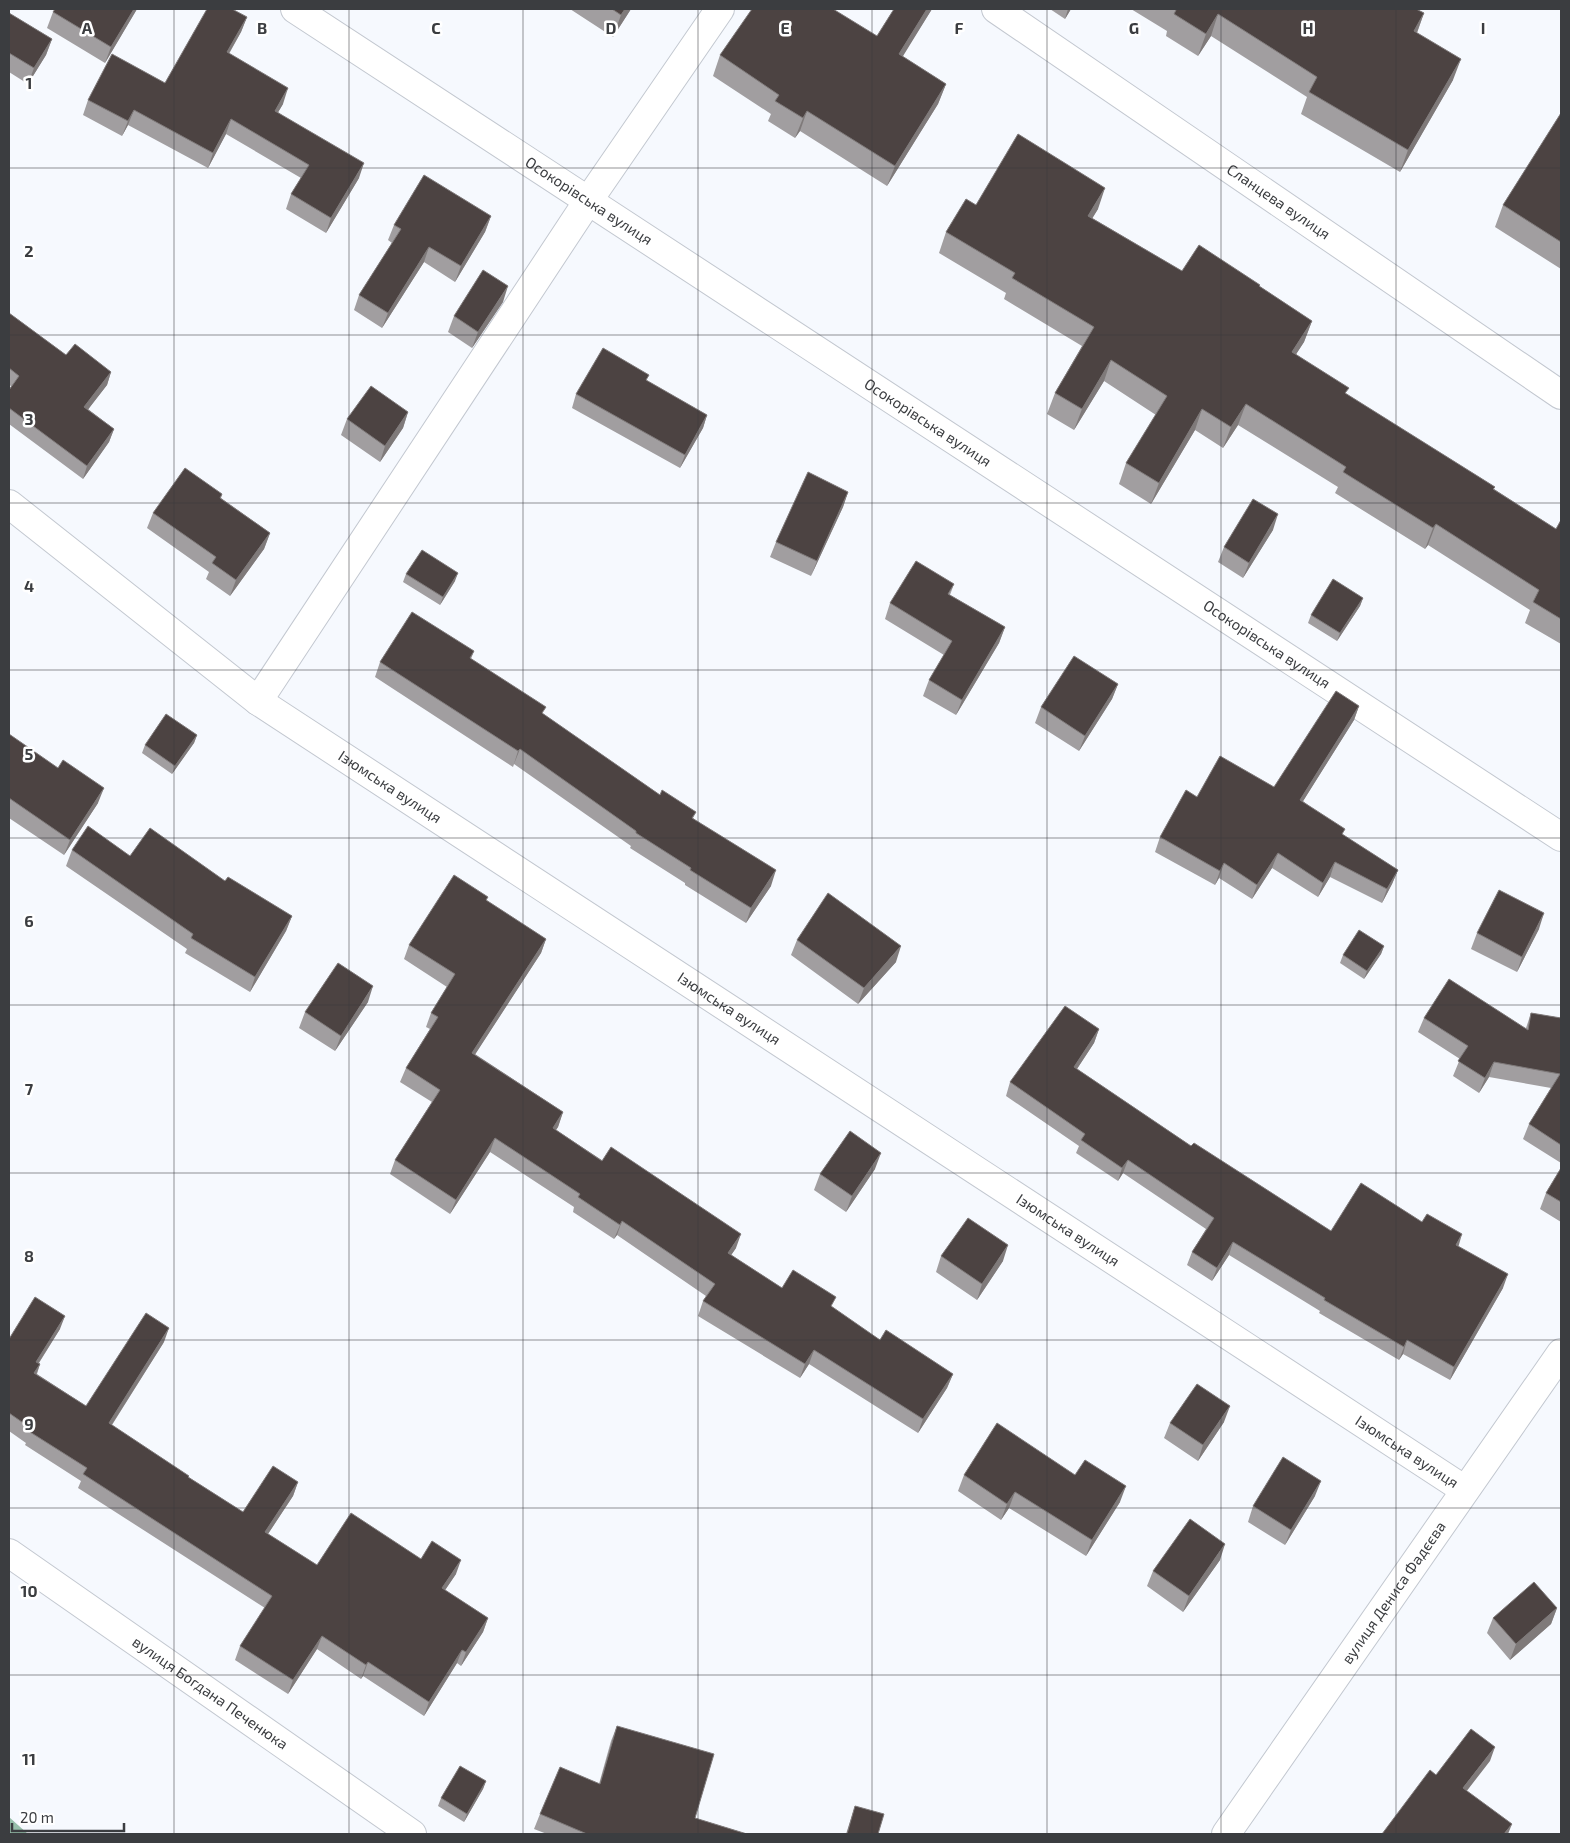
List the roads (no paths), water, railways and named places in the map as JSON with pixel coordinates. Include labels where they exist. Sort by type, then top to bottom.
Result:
[{"type":"street","name":"Осокорівська вулиця","points":[[295,9],[1561,837]]},
{"type":"street","points":[[258,701],[588,201],[720,9]]},
{"type":"street","name":"Сланцева вулиця","points":[[996,9],[1561,395]]},
{"type":"street","name":"Ізюмська вулиця","points":[[9,504],[258,701],[1465,1490]]},
{"type":"street","name":"вулиця Дениса Фадєєва","points":[[1226,1834],[1561,1352]]},
{"type":"street","name":"вулиця Богдана Печенюка","points":[[9,1553],[412,1834]]}]
